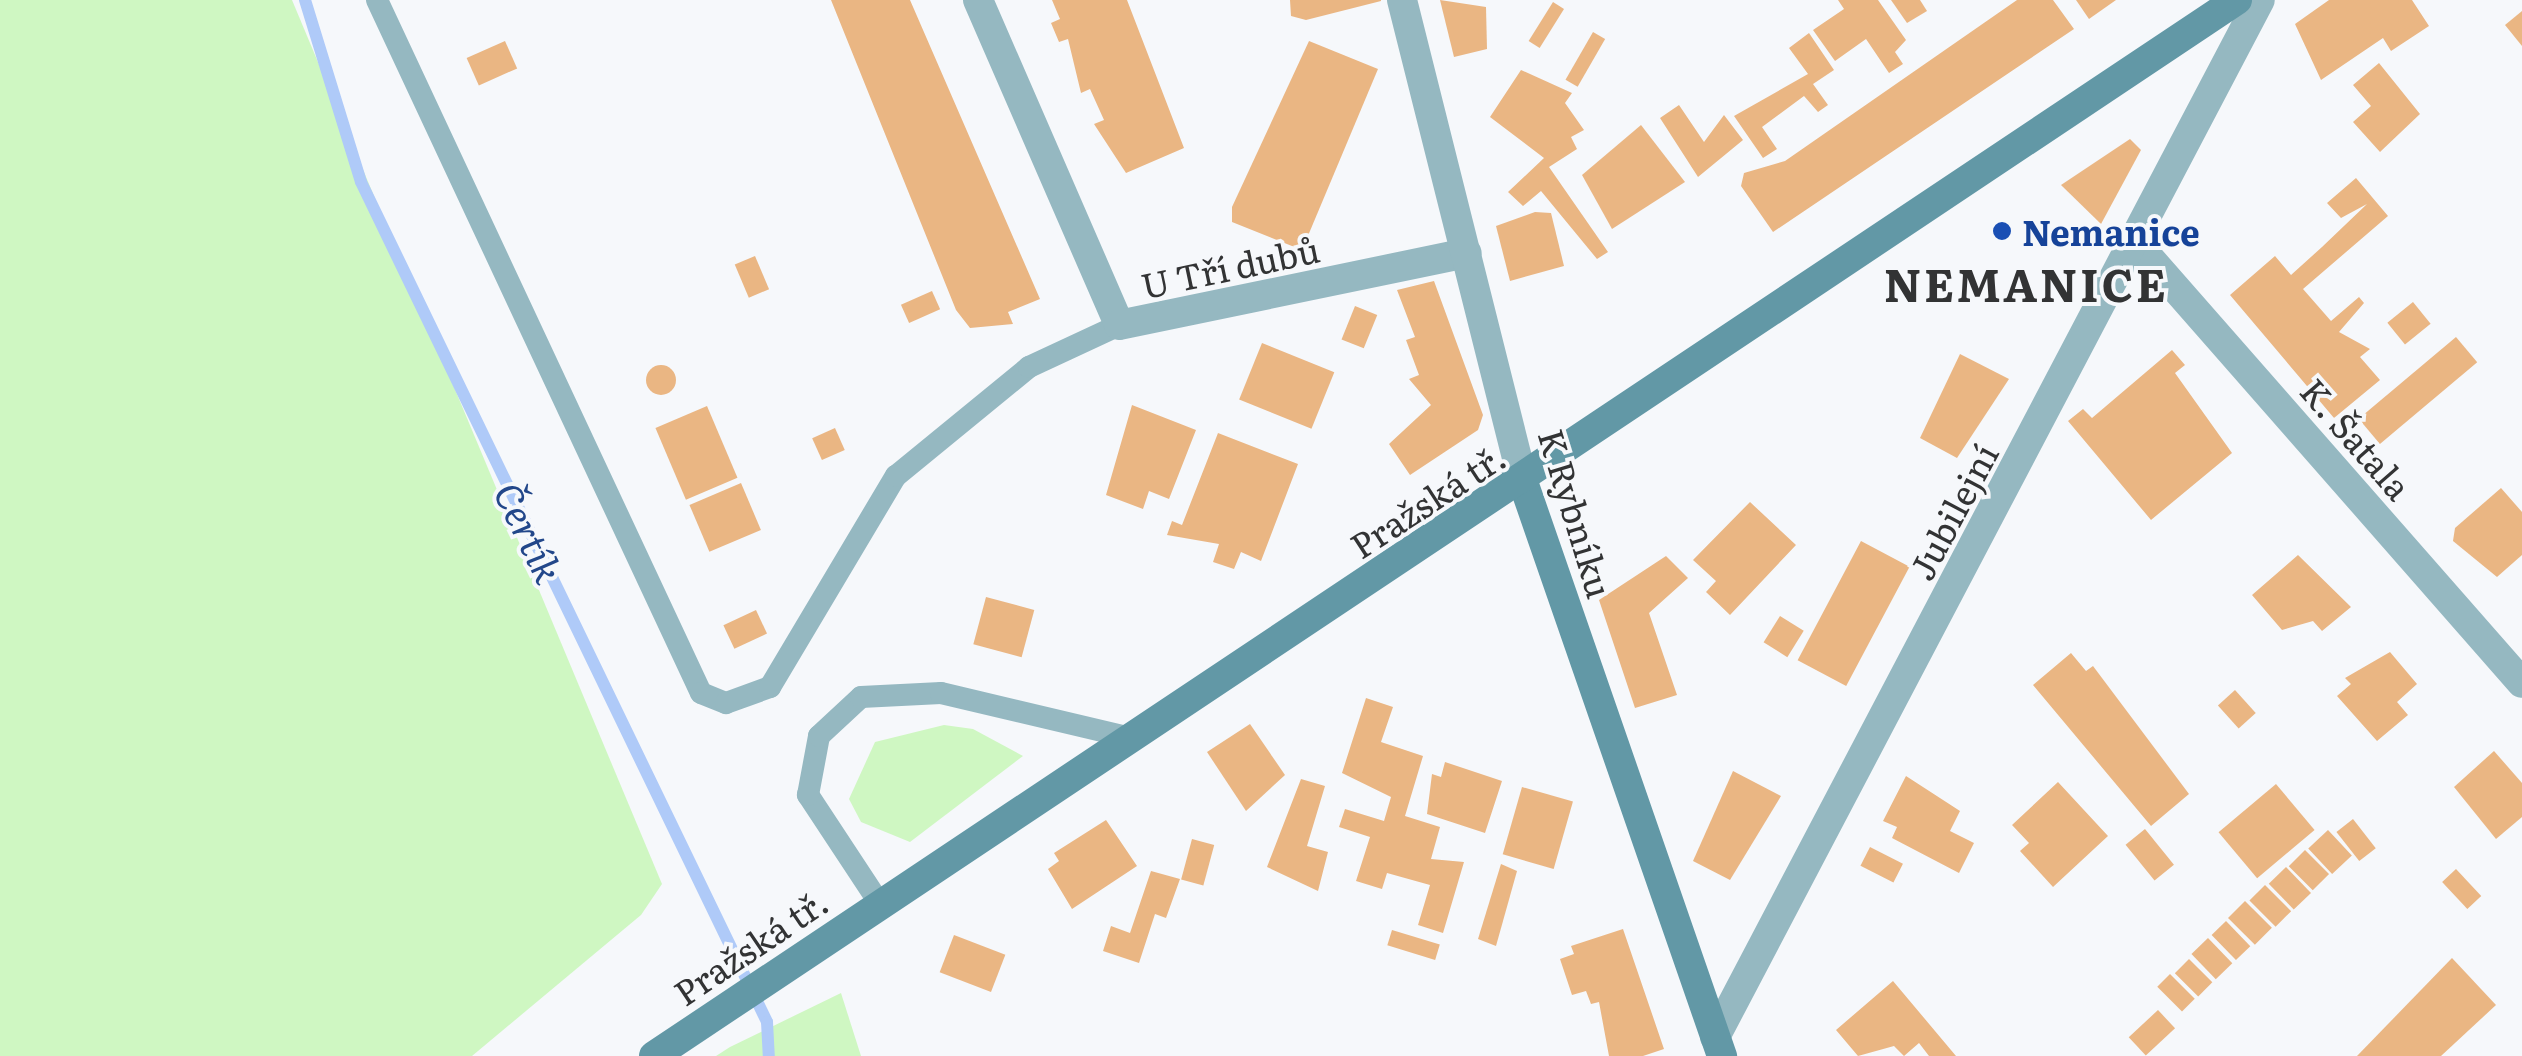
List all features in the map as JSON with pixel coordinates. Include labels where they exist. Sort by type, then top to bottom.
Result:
[{"type":"main road","name":"Pražská tř.","points":[[654,1056],[813,947],[1522,482],[2237,0]]},
{"type":"main road","name":"K Rybníku","points":[[1522,482],[1719,1047]]},
{"type":"street","name":"U Tří dubů","points":[[978,0],[1119,326],[1467,253]]},
{"type":"street","name":"K Rybníku","points":[[1402,0],[1522,482]]},
{"type":"street","name":"Jubilejní","points":[[1719,1047],[2260,0]]},
{"type":"street","name":"K. Šatala","points":[[2136,243],[2522,684]]},
{"type":"lane","points":[[377,0],[701,694],[726,703],[770,687],[896,476],[1030,367],[1119,326]]},
{"type":"lane","points":[[880,904],[808,795],[819,736],[860,697],[941,693],[1131,738]]},
{"type":"green space","points":[[0,0],[292,0],[662,884],[641,915],[472,1056],[0,1056]]},
{"type":"green space","points":[[944,725],[973,729],[1023,756],[910,842],[861,822],[849,799],[875,742]]},
{"type":"green space","points":[[841,993],[861,1056],[716,1056],[730,1047]]},
{"type":"building","points":[[831,0],[910,0],[1040,299],[1008,312],[1013,324],[970,328],[956,310]]},
{"type":"building","points":[[1052,0],[1127,0],[1184,148],[1126,173],[1094,124],[1104,120],[1090,89],[1081,93],[1068,39],[1059,42],[1051,23],[1060,19]]},
{"type":"building","points":[[1290,0],[1381,1],[1306,20],[1291,16]]},
{"type":"building","points":[[1440,0],[1486,7],[1487,49],[1454,57]]},
{"type":"building","points":[[1838,0],[1878,0],[1906,40],[1895,52],[1903,64],[1889,73],[1866,39],[1835,61],[1813,30],[1844,9]]},
{"type":"building","points":[[1891,0],[1920,0],[1927,11],[1907,23]]},
{"type":"building","points":[[2017,0],[2053,0],[2074,29],[1773,232],[1741,186],[1744,173],[1785,161]]},
{"type":"building","points":[[2076,0],[2116,0],[2089,19]]},
{"type":"building","points":[[2329,0],[2412,0],[2429,26],[2391,51],[2383,38],[2321,80],[2295,24]]},
{"type":"building","points":[[1553,2],[1564,9],[1540,48],[1529,41]]},
{"type":"building","points":[[2522,11],[2522,46],[2505,25]]},
{"type":"building","points":[[1593,32],[1605,39],[1578,87],[1566,80]]},
{"type":"building","points":[[1809,33],[1834,70],[1813,84],[1828,105],[1818,112],[1804,96],[1762,127],[1777,149],[1763,158],[1734,116],[1808,74],[1789,48]]},
{"type":"building","points":[[505,41],[517,68],[479,85],[467,58]]},
{"type":"building","points":[[1309,41],[1378,69],[1302,250],[1232,222],[1232,207]]},
{"type":"building","points":[[2379,63],[2420,114],[2380,152],[2353,122],[2371,106],[2353,85]]},
{"type":"building","points":[[1521,70],[1572,93],[1565,103],[1584,130],[1571,137],[1577,149],[1549,167],[1608,252],[1597,259],[1541,191],[1523,206],[1508,192],[1544,158],[1490,117]]},
{"type":"building","points":[[1679,105],[1704,142],[1724,115],[1743,140],[1698,177],[1660,118]]},
{"type":"building","points":[[1641,125],[1685,182],[1612,229],[1582,175]]},
{"type":"building","points":[[2130,139],[2141,150],[2101,224],[2061,185]]},
{"type":"building","points":[[2356,178],[2388,216],[2303,289],[2331,321],[2359,297],[2364,303],[2339,332],[2370,349],[2360,357],[2380,380],[2334,418],[2230,295],[2275,256],[2291,275],[2322,247],[2367,204],[2341,218],[2327,203]]},
{"type":"building","points":[[1535,212],[1551,213],[1564,266],[1510,281],[1496,226]]},
{"type":"building","points":[[755,256],[769,289],[749,298],[735,265]]},
{"type":"building","points":[[1434,281],[1483,415],[1478,430],[1410,475],[1389,444],[1431,405],[1409,379],[1419,375],[1406,340],[1415,337],[1397,290]]},
{"type":"building","points":[[932,291],[940,309],[909,323],[901,305]]},
{"type":"building","points":[[2413,302],[2431,324],[2405,345],[2387,323]]},
{"type":"building","points":[[1355,306],[1377,315],[1364,348],[1342,339]]},
{"type":"building","points":[[2456,337],[2477,362],[2380,444],[2359,419]]},
{"type":"building","points":[[1262,343],[1334,372],[1311,429],[1239,400]]},
{"type":"building","points":[[2172,350],[2185,365],[2175,373],[2232,453],[2151,520],[2068,421],[2083,409],[2092,418]]},
{"type":"building","points":[[1960,354],[2009,379],[1957,458],[1920,438]]},
{"type":"building","points":[[661,365],[672,369],[676,380],[672,391],[661,395],[650,391],[646,380],[650,369]]},
{"type":"building","points":[[1132,405],[1196,430],[1169,499],[1149,491],[1143,509],[1106,495]]},
{"type":"building","points":[[707,406],[737,478],[686,500],[655,428]]},
{"type":"building","points":[[835,428],[845,450],[822,460],[812,438]]},
{"type":"building","points":[[1218,433],[1298,464],[1261,561],[1241,552],[1234,569],[1213,562],[1219,544],[1167,535],[1172,521],[1182,525]]},
{"type":"building","points":[[741,483],[761,530],[709,552],[689,505]]},
{"type":"building","points":[[2501,488],[2522,512],[2522,555],[2497,577],[2453,541],[2455,528]]},
{"type":"building","points":[[1750,502],[1796,545],[1730,615],[1706,592],[1716,581],[1693,560]]},
{"type":"building","points":[[1861,541],[1910,567],[1846,686],[1798,660]]},
{"type":"building","points":[[2298,555],[2351,607],[2322,631],[2313,621],[2282,630],[2252,595]]},
{"type":"building","points":[[1666,556],[1688,578],[1649,613],[1677,695],[1635,708],[1599,600]]},
{"type":"building","points":[[986,597],[1034,610],[1022,657],[973,644]]},
{"type":"building","points":[[756,610],[767,634],[734,649],[723,625]]},
{"type":"building","points":[[1780,616],[1804,631],[1787,657],[1764,642]]},
{"type":"building","points":[[2390,652],[2417,684],[2397,702],[2408,715],[2377,741],[2337,696],[2351,684],[2345,678]]},
{"type":"building","points":[[2071,653],[2086,671],[2093,666],[2189,794],[2151,826],[2033,685]]},
{"type":"building","points":[[2235,690],[2256,713],[2239,728],[2218,705]]},
{"type":"building","points":[[1366,698],[1393,707],[1381,742],[1423,756],[1405,816],[1440,827],[1431,859],[1464,862],[1443,933],[1418,925],[1430,885],[1387,873],[1382,889],[1356,881],[1370,837],[1339,827],[1345,809],[1384,821],[1391,797],[1342,773]]},
{"type":"building","points":[[1250,724],[1285,775],[1246,811],[1207,752]]},
{"type":"building","points":[[2494,751],[2522,783],[2522,817],[2496,839],[2454,787]]},
{"type":"building","points":[[1445,762],[1502,781],[1485,833],[1427,814],[1432,774],[1441,777]]},
{"type":"building","points":[[1733,771],[1781,796],[1730,880],[1693,861]]},
{"type":"building","points":[[1906,776],[1960,811],[1950,831],[1974,843],[1959,873],[1892,838],[1897,827],[1883,821]]},
{"type":"building","points":[[1301,779],[1325,786],[1307,846],[1328,852],[1318,891],[1267,867]]},
{"type":"building","points":[[2058,782],[2108,836],[2053,887],[2020,851],[2029,843],[2012,825]]},
{"type":"building","points":[[2276,784],[2315,830],[2257,878],[2219,832]]},
{"type":"building","points":[[1522,787],[1573,802],[1554,869],[1503,854]]},
{"type":"building","points":[[2353,819],[2376,848],[2359,861],[2336,832]]},
{"type":"building","points":[[1106,820],[1137,866],[1072,909],[1048,869],[1059,861],[1054,853]]},
{"type":"building","points":[[2145,829],[2174,865],[2155,880],[2126,845]]},
{"type":"building","points":[[2328,830],[2352,856],[2332,874],[2308,848]]},
{"type":"building","points":[[1192,839],[1214,845],[1203,886],[1181,880]]},
{"type":"building","points":[[1870,847],[1903,864],[1893,883],[1860,866]]},
{"type":"building","points":[[2305,850],[2329,874],[2313,890],[2289,866]]},
{"type":"building","points":[[1501,864],[1517,871],[1496,946],[1478,939]]},
{"type":"building","points":[[2286,867],[2311,893],[2294,910],[2269,884]]},
{"type":"building","points":[[2456,869],[2481,896],[2467,909],[2442,882]]},
{"type":"building","points":[[1151,871],[1180,879],[1166,918],[1155,914],[1139,963],[1103,951],[1111,926],[1130,933]]},
{"type":"building","points":[[2265,885],[2291,911],[2276,927],[2249,901]]},
{"type":"building","points":[[2245,901],[2272,928],[2255,945],[2228,918]]},
{"type":"building","points":[[2226,921],[2250,946],[2236,960],[2212,935]]},
{"type":"building","points":[[1623,929],[1664,1049],[1643,1056],[1609,1056],[1599,1002],[1591,1004],[1586,991],[1572,995],[1560,959],[1574,954],[1571,946]]},
{"type":"building","points":[[1392,930],[1440,945],[1435,960],[1387,945]]},
{"type":"building","points":[[954,935],[1005,955],[991,992],[940,972]]},
{"type":"building","points":[[2208,938],[2232,963],[2216,979],[2191,954]]},
{"type":"building","points":[[2452,958],[2496,1005],[2441,1056],[2357,1056]]},
{"type":"building","points":[[2189,959],[2212,982],[2198,996],[2175,973]]},
{"type":"building","points":[[2170,974],[2195,999],[2182,1011],[2157,987]]},
{"type":"building","points":[[1893,981],[1956,1056],[1929,1056],[1919,1043],[1904,1056],[1894,1046],[1858,1056],[1836,1030]]},
{"type":"building","points":[[2158,1010],[2175,1028],[2146,1056],[2129,1037]]},
{"type":"waterway","name":"Čertík","points":[[305,0],[361,182],[767,1022],[769,1056]]},
{"type":"place","name":"Nemanice","points":[[2002,231]]},
{"type":"district","name":"NEMANICE","points":[[2026,283]]}]
